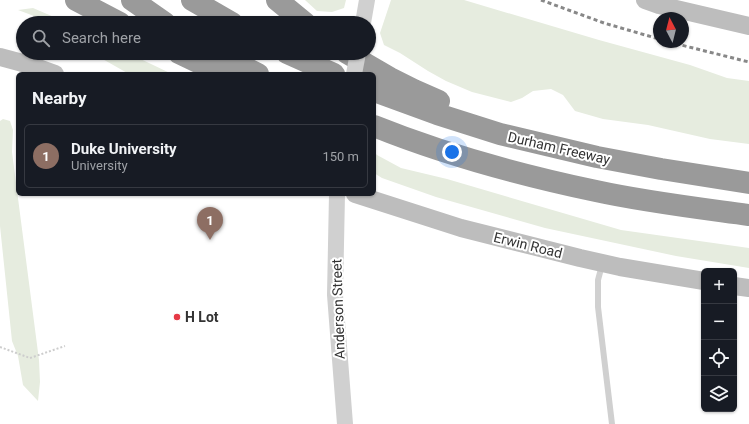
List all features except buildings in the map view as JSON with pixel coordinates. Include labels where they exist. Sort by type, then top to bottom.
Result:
[{"type":"highway","points":[[76,0],[107,16]]},
{"type":"highway","points":[[132,0],[155,16]]},
{"type":"highway","points":[[192,0],[220,16]]},
{"type":"highway","points":[[277,0],[296,16]]},
{"type":"highway","points":[[194,60],[219,72]]},
{"type":"highway","points":[[230,60],[254,72]]},
{"type":"highway","points":[[302,60],[329,72]]},
{"type":"highway","points":[[359,60],[390,78],[449,105],[507,127],[576,148],[597,157]]},
{"type":"highway","name":"Durham Freeway","points":[[376,92],[437,114],[500,134],[597,157],[749,183]]},
{"type":"highway","points":[[376,127],[408,140]]},
{"type":"highway","points":[[376,132],[488,165],[590,190],[749,215]]},
{"type":"main road","points":[[645,0],[660,5],[749,26]]},
{"type":"main road","points":[[0,57],[49,72]]},
{"type":"main road","name":"Erwin Road","points":[[361,196],[461,228],[603,263],[701,281]]},
{"type":"main road","points":[[737,286],[749,288]]},
{"type":"street","points":[[365,16],[368,0]]},
{"type":"street","points":[[354,72],[357,60]]},
{"type":"street","name":"Anderson Street","points":[[337,196],[335,295],[345,424]]},
{"type":"lane","points":[[603,263],[598,280],[598,307],[612,424]]},
{"type":"path","points":[[0,346],[30,358],[65,346]]},
{"type":"shaded area","points":[[305,0],[346,0],[344,8],[332,12],[317,11]]},
{"type":"shaded area","points":[[391,0],[464,0],[690,65],[727,78],[749,81],[749,144],[710,139],[648,125],[603,119],[575,111],[563,95],[551,89],[533,91],[522,98],[511,102],[472,92],[446,81],[384,45],[380,33]]},
{"type":"shaded area","points":[[33,8],[52,16],[34,16],[18,10]]},
{"type":"shaded area","points":[[104,60],[143,60],[168,72],[125,72]]},
{"type":"shaded area","points":[[3,119],[10,121],[13,130],[12,152],[16,196],[18,196],[39,360],[40,382],[38,401],[23,385],[18,356],[12,341],[0,226],[0,121]]},
{"type":"shaded area","points":[[376,154],[401,168],[447,179],[621,230],[749,248],[749,268],[676,256],[545,228],[436,197],[382,178],[376,174]]},
{"type":"railway","points":[[541,0],[604,23],[653,37]]},
{"type":"railway","points":[[689,47],[749,62]]},
{"type":"place","name":"Duke University","points":[[210,240]]},
{"type":"place","name":"H Lot","points":[[177,317]]}]
